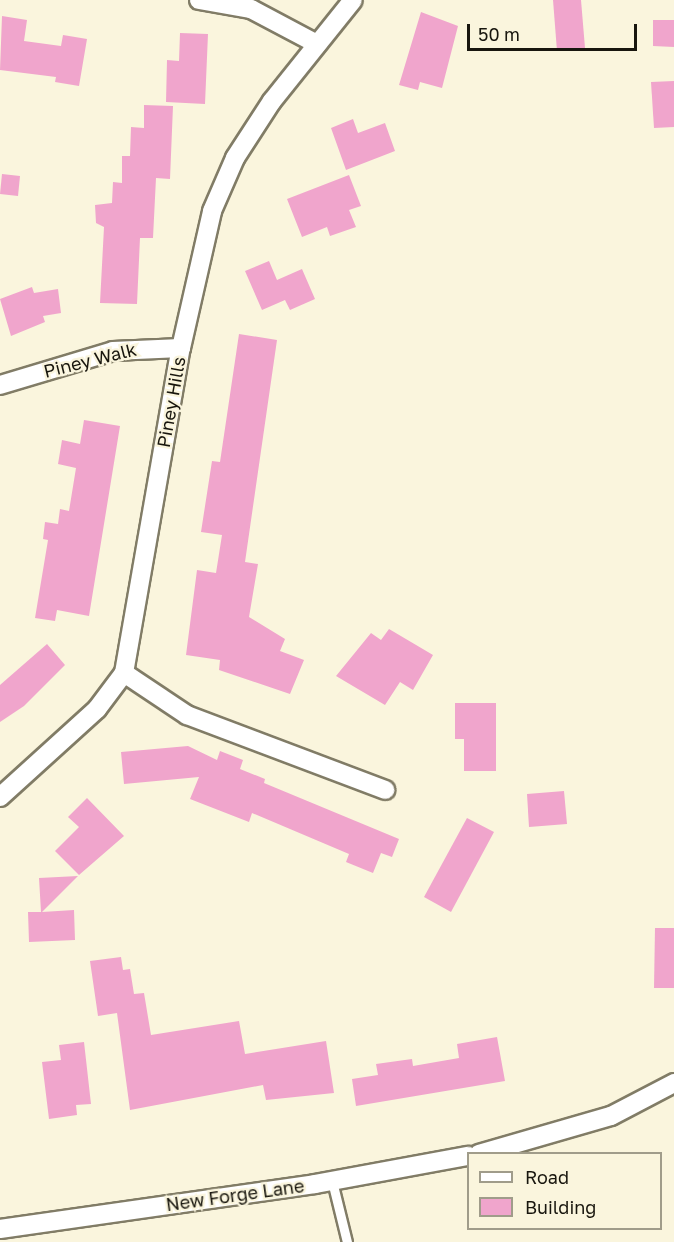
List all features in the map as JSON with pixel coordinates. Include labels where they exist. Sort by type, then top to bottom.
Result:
[{"type":"street","points":[[199,0],[251,9],[317,44]]},
{"type":"street","name":"Piney Hills","points":[[0,797],[97,709],[124,673],[181,348],[209,222],[235,158],[317,44],[353,0]]},
{"type":"street","name":"Piney Walk","points":[[0,385],[114,351],[181,348]]},
{"type":"street","points":[[124,673],[187,715],[385,790]]},
{"type":"street","points":[[486,1152],[611,1116],[674,1083]]},
{"type":"street","name":"New Forge Lane","points":[[0,1229],[332,1181],[467,1156]]},
{"type":"lane","points":[[332,1181],[347,1242]]},
{"type":"building","points":[[553,0],[581,0],[585,48],[557,51]]},
{"type":"building","points":[[421,12],[458,26],[442,88],[420,82],[418,90],[399,85]]},
{"type":"building","points":[[2,16],[27,20],[24,41],[61,46],[63,35],[87,39],[79,86],[55,82],[56,77],[0,70]]},
{"type":"building","points":[[653,20],[674,20],[674,47],[653,46]]},
{"type":"building","points":[[180,33],[208,34],[205,104],[166,102],[167,60],[179,61]]},
{"type":"building","points":[[674,81],[674,127],[654,128],[651,82]]},
{"type":"building","points":[[144,105],[173,106],[170,179],[156,178],[153,238],[140,238],[137,304],[100,303],[104,227],[96,223],[95,205],[112,203],[113,182],[122,183],[122,156],[130,156],[131,127],[144,128]]},
{"type":"building","points":[[353,119],[358,133],[385,123],[395,151],[346,170],[331,128]]},
{"type":"building","points":[[2,174],[20,176],[18,196],[0,194]]},
{"type":"building","points":[[349,175],[361,206],[349,210],[356,227],[330,236],[327,227],[302,237],[287,199]]},
{"type":"building","points":[[269,261],[277,280],[302,269],[315,299],[290,310],[285,300],[262,310],[245,271]]},
{"type":"building","points":[[32,287],[34,293],[58,289],[61,313],[43,316],[45,322],[11,336],[0,299]]},
{"type":"building","points":[[239,334],[277,340],[245,562],[258,564],[249,617],[285,639],[280,651],[304,660],[290,694],[219,670],[220,660],[186,655],[197,570],[216,573],[222,535],[201,532],[212,461],[220,462]]},
{"type":"building","points":[[84,420],[120,426],[89,616],[57,610],[55,621],[35,618],[48,540],[43,539],[45,522],[58,524],[60,509],[69,511],[76,468],[58,464],[62,440],[80,444]]},
{"type":"building","points":[[389,629],[433,655],[413,690],[400,682],[385,705],[336,676],[371,633],[381,640]]},
{"type":"building","points":[[47,644],[65,665],[24,706],[0,722],[0,685]]},
{"type":"building","points":[[455,703],[496,703],[496,771],[464,771],[464,739],[455,739]]},
{"type":"building","points":[[188,746],[217,760],[220,751],[243,760],[240,769],[265,779],[264,783],[399,839],[392,857],[381,853],[373,873],[346,862],[349,854],[252,813],[249,822],[190,799],[199,777],[124,784],[121,752]]},
{"type":"building","points":[[564,791],[567,824],[529,827],[527,794]]},
{"type":"building","points":[[87,798],[124,836],[79,875],[55,851],[79,827],[68,817]]},
{"type":"building","points":[[467,818],[494,832],[451,912],[424,897]]},
{"type":"building","points":[[78,876],[42,912],[74,910],[75,940],[29,942],[28,912],[41,912],[39,878]]},
{"type":"building","points":[[655,928],[674,928],[674,988],[654,988]]},
{"type":"building","points":[[121,957],[123,970],[130,969],[134,994],[144,993],[151,1035],[239,1021],[245,1054],[326,1041],[334,1093],[266,1100],[263,1085],[130,1110],[117,1013],[98,1016],[90,961]]},
{"type":"building","points":[[497,1037],[505,1081],[356,1106],[352,1079],[378,1075],[376,1064],[412,1059],[413,1066],[459,1058],[457,1044]]},
{"type":"building","points":[[84,1042],[91,1104],[76,1105],[77,1115],[49,1119],[42,1062],[61,1060],[59,1045]]}]
